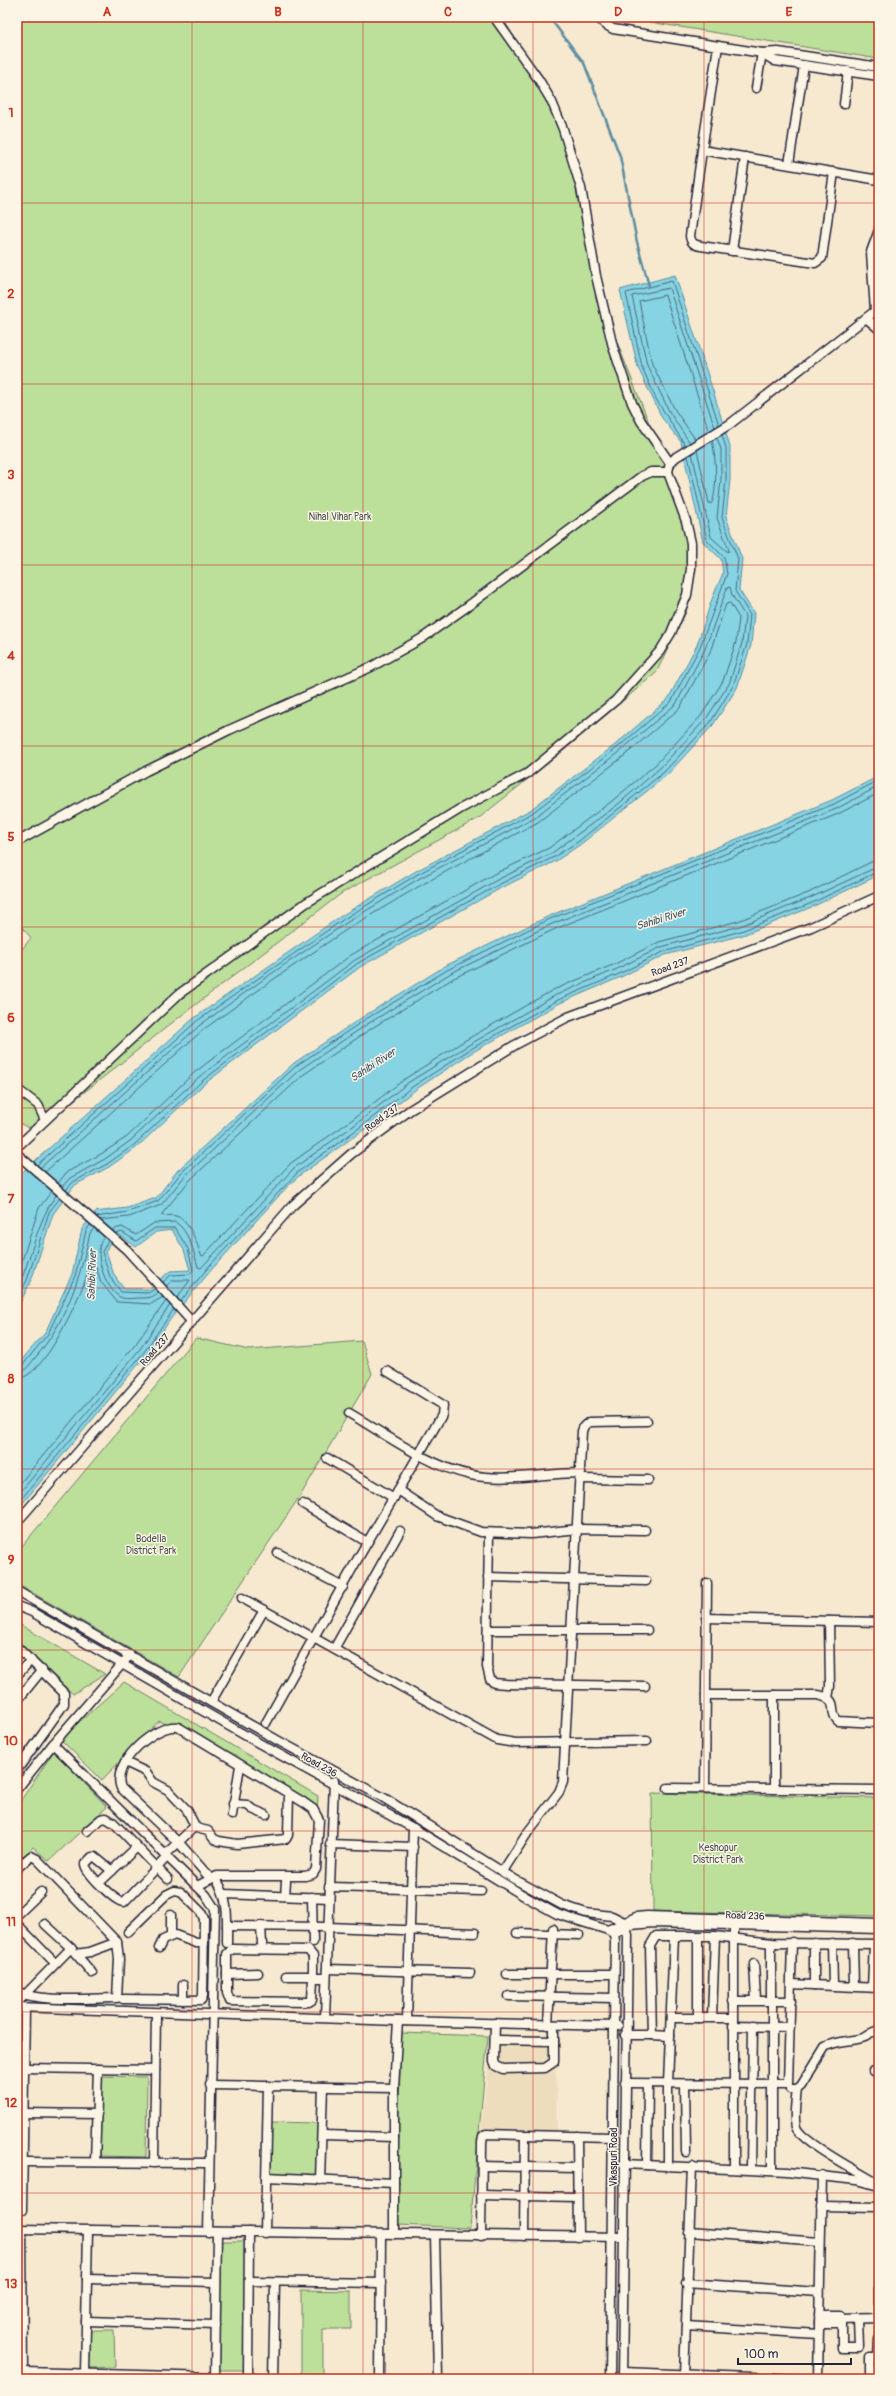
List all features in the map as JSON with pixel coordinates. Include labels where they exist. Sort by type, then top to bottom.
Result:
[{"type":"street","points":[[494,17],[539,80],[552,102],[563,129],[581,188],[596,276],[613,347],[632,403],[641,421],[670,463]]},
{"type":"street","points":[[597,17],[613,29],[762,53],[778,52],[879,67]]},
{"type":"street","points":[[718,46],[690,241],[694,245],[815,263],[820,262],[822,258],[834,172]]},
{"type":"street","points":[[762,53],[775,61],[879,76]]},
{"type":"street","points":[[756,88],[762,53]]},
{"type":"street","points":[[789,164],[804,65]]},
{"type":"street","points":[[844,104],[848,71]]},
{"type":"street","points":[[702,150],[879,180]]},
{"type":"street","points":[[732,251],[745,157]]},
{"type":"street","points":[[17,1147],[45,1120],[87,1084],[179,994],[306,903],[460,809],[528,773],[616,700],[660,651],[671,633],[687,595],[691,569],[691,543],[686,521],[668,472],[670,463],[676,457],[730,424],[877,309],[871,252],[879,230]]},
{"type":"street","points":[[866,318],[879,329]]},
{"type":"street","points":[[17,842],[153,767],[229,730],[370,667],[421,639],[468,606],[642,476],[651,472],[668,472]]},
{"type":"street","name":"Road 237","points":[[17,1522],[292,1206],[351,1154],[410,1110],[461,1078],[568,1017],[811,927],[879,896]]},
{"type":"street","points":[[17,1089],[38,1105],[45,1120]]},
{"type":"street","points":[[20,1158],[127,1250],[192,1322]]},
{"type":"street","points":[[266,1723],[315,1639],[367,1542],[442,1415],[443,1406],[387,1371]]},
{"type":"street","points":[[349,1413],[445,1467],[471,1475],[496,1477],[581,1476],[648,1480]]},
{"type":"street","points":[[503,1871],[528,1832],[559,1792],[565,1770],[584,1426],[590,1422],[647,1421]]},
{"type":"street","points":[[327,1458],[394,1498]]},
{"type":"street","points":[[398,1490],[436,1516],[451,1523],[489,1533],[531,1534],[578,1529],[645,1530]]},
{"type":"street","points":[[303,1504],[367,1542]]},
{"type":"street","points":[[334,1649],[400,1531]]},
{"type":"street","points":[[489,1533],[487,1667],[490,1680],[494,1683],[645,1686]]},
{"type":"street","points":[[278,1552],[343,1587]]},
{"type":"street","points":[[488,1577],[646,1581]]},
{"type":"street","points":[[705,1788],[706,1583]]},
{"type":"street","points":[[17,1592],[384,1798],[503,1871],[562,1905],[586,1913],[612,1916],[625,1924],[636,1917],[647,1916],[879,1923]]},
{"type":"street","points":[[17,1605],[26,1596]]},
{"type":"street","points":[[242,1598],[497,1740],[516,1743],[567,1741],[647,1741]]},
{"type":"street","name":"Road 236","points":[[17,1605],[32,1612],[121,1665],[334,1785],[413,1828],[551,1910],[612,1935],[625,1924],[653,1922],[879,1929]]},
{"type":"street","points":[[211,1702],[264,1610]]},
{"type":"street","points":[[706,1618],[879,1622]]},
{"type":"street","points":[[828,1698],[830,1686],[829,1621]]},
{"type":"street","points":[[488,1630],[647,1630]]},
{"type":"street","points":[[17,1647],[32,1660],[64,1693],[64,1704],[17,1770]]},
{"type":"street","points":[[17,1789],[54,1742],[130,1655]]},
{"type":"street","points":[[17,1675],[32,1660]]},
{"type":"street","points":[[17,1701],[42,1670]]},
{"type":"street","points":[[706,1695],[818,1695],[828,1698],[834,1704],[835,1718],[838,1721],[879,1723]]},
{"type":"street","points":[[774,1695],[774,1789]]},
{"type":"street","points":[[197,1886],[210,1878],[224,1876],[305,1876],[313,1874],[316,1868],[319,1820],[318,1814],[313,1809],[178,1727],[172,1726],[151,1735],[125,1762],[119,1774],[122,1788],[178,1842],[210,1878]]},
{"type":"street","points":[[44,1731],[197,1886],[210,1900],[215,1909],[208,2232]]},
{"type":"street","points":[[125,1762],[146,1772],[153,1782],[168,1790],[188,1810],[195,1826],[208,1831],[214,1840],[237,1844],[286,1839],[288,1835],[289,1794]]},
{"type":"street","points":[[232,1815],[240,1766]]},
{"type":"street","points":[[325,2018],[330,1844],[336,1772]]},
{"type":"street","points":[[668,1788],[879,1790]]},
{"type":"street","points":[[234,1804],[247,1805],[252,1809],[266,1815]]},
{"type":"street","points":[[318,1814],[332,1814]]},
{"type":"street","points":[[87,1831],[101,1819],[106,1818],[168,1878]]},
{"type":"street","points":[[112,1871],[95,1857],[92,1857],[85,1864],[87,1871],[116,1900],[124,1902],[178,1842],[195,1826]]},
{"type":"street","points":[[408,2022],[413,1828]]},
{"type":"street","points":[[330,1844],[413,1847]]},
{"type":"street","points":[[100,1883],[137,1847]]},
{"type":"street","points":[[17,1868],[31,1856],[37,1859],[117,1942],[124,1999],[131,2012]]},
{"type":"street","points":[[285,1896],[286,1881]]},
{"type":"street","points":[[218,1882],[224,1894],[227,1943]]},
{"type":"street","points":[[329,1887],[481,1891]]},
{"type":"street","points":[[20,1993],[124,1999],[202,1999],[204,1919],[201,1912],[181,1892],[174,1891],[166,1895],[128,1932]]},
{"type":"street","points":[[17,1915],[41,1892]]},
{"type":"street","points":[[224,1894],[329,1898]]},
{"type":"street","points":[[312,1898],[313,1942]]},
{"type":"street","points":[[171,1915],[171,1936]]},
{"type":"street","points":[[17,1924],[56,1964]]},
{"type":"street","points":[[45,1924],[74,1951],[92,1973]]},
{"type":"street","name":"Vikaspuri Road","points":[[622,2375],[625,2031],[628,1935],[625,1924]]},
{"type":"street","points":[[734,1925],[734,2168]]},
{"type":"street","points":[[227,1926],[328,1927],[475,1933]]},
{"type":"street","points":[[261,1926],[262,1944]]},
{"type":"street","points":[[517,1933],[553,1931],[579,1935]]},
{"type":"street","points":[[495,2023],[494,2061],[496,2066],[503,2069],[545,2068],[554,2062],[554,2041],[551,2025],[550,1996],[553,1931]]},
{"type":"street","points":[[159,1948],[163,1940],[175,1935],[196,1943],[214,1941]]},
{"type":"street","name":"Vikaspuri Road","points":[[610,2379],[614,1998],[612,1935]]},
{"type":"street","points":[[652,2035],[650,1946],[656,1936],[715,1936],[734,1940],[771,1942],[876,1944],[876,1988],[791,1984]]},
{"type":"street","points":[[668,2165],[668,2083],[674,1936]]},
{"type":"street","points":[[698,1936],[698,2018]]},
{"type":"street","points":[[712,2017],[715,1936]]},
{"type":"street","points":[[17,2003],[20,1993],[74,1951],[90,1952],[117,1942]]},
{"type":"street","points":[[771,1942],[772,2170]]},
{"type":"street","points":[[786,2085],[789,2082],[792,1942]]},
{"type":"street","points":[[814,1943],[814,1985]]},
{"type":"street","points":[[832,1943],[833,1985]]},
{"type":"street","points":[[853,1943],[854,1986]]},
{"type":"street","points":[[232,1949],[308,1950],[313,1956],[313,1977],[312,2000],[309,2002],[238,2002],[228,1998],[227,1954],[232,1949]]},
{"type":"street","points":[[754,1964],[756,2000]]},
{"type":"street","points":[[327,1969],[470,1973]]},
{"type":"street","points":[[227,1974],[258,1973]]},
{"type":"street","points":[[507,1974],[614,1974]]},
{"type":"street","points":[[286,1976],[326,1978]]},
{"type":"street","points":[[183,1985],[183,2000]]},
{"type":"street","points":[[509,1996],[614,1998]]},
{"type":"street","points":[[117,2012],[124,1999]]},
{"type":"street","points":[[733,2001],[791,2001]]},
{"type":"street","points":[[22,2210],[24,2068],[21,2007],[117,2012],[212,2014],[408,2022],[613,2026],[625,2031],[670,2036]]},
{"type":"street","points":[[154,2163],[156,2013]]},
{"type":"street","points":[[671,2018],[712,2017],[752,2026],[790,2027]]},
{"type":"street","points":[[394,2234],[394,2088],[398,2021]]},
{"type":"street","points":[[751,2169],[752,2026]]},
{"type":"street","points":[[879,2031],[872,2032],[861,2039],[835,2042],[825,2047],[797,2089],[795,2125],[798,2132],[816,2146],[879,2185]]},
{"type":"street","points":[[495,2040],[554,2041]]},
{"type":"street","points":[[24,2068],[155,2070]]},
{"type":"street","points":[[95,2162],[98,2069]]},
{"type":"street","points":[[625,2083],[752,2086],[786,2085],[797,2089]]},
{"type":"street","points":[[647,2164],[648,2084]]},
{"type":"street","points":[[685,2084],[686,2152]]},
{"type":"street","points":[[210,2085],[394,2088]]},
{"type":"street","points":[[265,2233],[268,2086]]},
{"type":"street","points":[[320,2180],[323,2135],[323,2087]]},
{"type":"street","points":[[23,2113],[97,2114]]},
{"type":"street","points":[[481,2236],[483,2136],[486,2134],[612,2137]]},
{"type":"street","points":[[323,2135],[394,2137]]},
{"type":"street","points":[[524,2236],[525,2135]]},
{"type":"street","points":[[577,2136],[578,2237]]},
{"type":"street","points":[[22,2162],[209,2163]]},
{"type":"street","points":[[624,2164],[772,2170],[822,2175],[879,2185]]},
{"type":"street","points":[[482,2166],[577,2168]]},
{"type":"street","points":[[684,2375],[686,2283],[692,2166]]},
{"type":"street","points":[[818,2379],[822,2175]]},
{"type":"street","points":[[266,2177],[394,2183]]},
{"type":"street","points":[[481,2195],[577,2197]]},
{"type":"street","points":[[821,2206],[879,2206]]},
{"type":"street","points":[[217,2232],[215,2378],[85,2374],[24,2376],[20,2229],[624,2238]]},
{"type":"street","points":[[85,2374],[88,2230]]},
{"type":"street","points":[[249,2232],[248,2379],[277,2379]]},
{"type":"street","points":[[689,2232],[820,2242]]},
{"type":"street","points":[[380,2379],[381,2234]]},
{"type":"street","points":[[435,2235],[438,2379]]},
{"type":"street","points":[[87,2279],[216,2282]]},
{"type":"street","points":[[248,2282],[381,2283]]},
{"type":"street","points":[[273,2379],[275,2282]]},
{"type":"street","points":[[686,2283],[819,2292]]},
{"type":"street","points":[[819,2319],[840,2323],[841,2319],[879,2316],[879,2289]]},
{"type":"street","points":[[841,2319],[842,2348],[859,2348],[858,2318]]},
{"type":"street","points":[[86,2321],[216,2325]]},
{"type":"street","points":[[686,2326],[818,2334]]},
{"type":"street","points":[[870,2379],[870,2358],[879,2358],[879,2339]]},
{"type":"street","points":[[622,2375],[684,2375],[798,2379]]},
{"type":"shaded area","points":[[492,2034],[556,2035],[557,2140],[480,2137]]},
{"type":"green space","name":"Nihal Vihar Park","points":[[17,17],[502,17],[564,118],[585,187],[602,304],[670,476],[696,567],[686,612],[656,673],[562,752],[479,818],[342,893],[182,1015],[35,1131],[17,1122],[17,955],[31,938],[17,921]]},
{"type":"green space","points":[[649,17],[879,17],[879,59],[649,22]]},
{"type":"green space","name":"Bodella District Park","points":[[196,1338],[249,1350],[362,1341],[372,1374],[302,1493],[179,1677],[17,1584],[17,1552]]},
{"type":"green space","points":[[17,1623],[105,1674],[73,1694],[17,1644]]},
{"type":"green space","points":[[124,1682],[318,1796],[317,1814],[159,1721],[102,1780],[60,1739]]},
{"type":"green space","points":[[54,1751],[107,1807],[49,1861],[33,1847],[17,1863],[17,1806]]},
{"type":"green space","name":"Keshopur District Park","points":[[652,1793],[879,1798],[879,1916],[653,1911]]},
{"type":"green space","points":[[401,2033],[488,2036],[470,2228],[396,2225]]},
{"type":"green space","points":[[102,2076],[147,2077],[146,2157],[100,2156]]},
{"type":"green space","points":[[271,2122],[319,2123],[317,2179],[270,2178]]},
{"type":"green space","points":[[20,2236],[19,2379],[17,2379],[17,2237]]},
{"type":"green space","points":[[216,2241],[246,2241],[246,2370],[216,2370]]},
{"type":"green space","points":[[301,2290],[351,2291],[351,2329],[323,2329],[323,2375],[301,2374]]},
{"type":"green space","points":[[88,2330],[114,2330],[115,2367],[89,2368]]},
{"type":"water","points":[[675,275],[730,447],[730,480],[726,517],[742,559],[739,590],[754,613],[751,645],[737,688],[713,725],[667,775],[581,844],[556,861],[501,888],[360,967],[204,1084],[136,1148],[109,1167],[75,1185],[53,1214],[31,1281],[17,1309],[17,1177],[194,1018],[341,916],[416,871],[530,810],[615,745],[668,699],[697,645],[712,599],[723,573],[721,559],[703,542],[681,442],[662,418],[638,368],[620,290]]},
{"type":"water","name":"Sahibi River","points":[[879,776],[879,875],[814,906],[743,935],[665,955],[621,977],[560,1003],[471,1053],[415,1090],[362,1131],[300,1175],[287,1187],[213,1268],[172,1317],[147,1354],[17,1510],[17,1365],[45,1333],[72,1274],[82,1229],[95,1212],[127,1208],[156,1198],[178,1170],[294,1063],[364,1016],[447,965],[549,916],[832,800]],"holes":[[[172,1230],[184,1250],[190,1270],[170,1271],[149,1289],[124,1289],[114,1275],[106,1251],[109,1244],[120,1235],[136,1247],[156,1232]]]},
{"type":"waterway","points":[[549,17],[584,63],[620,156],[637,242],[649,286]]}]
